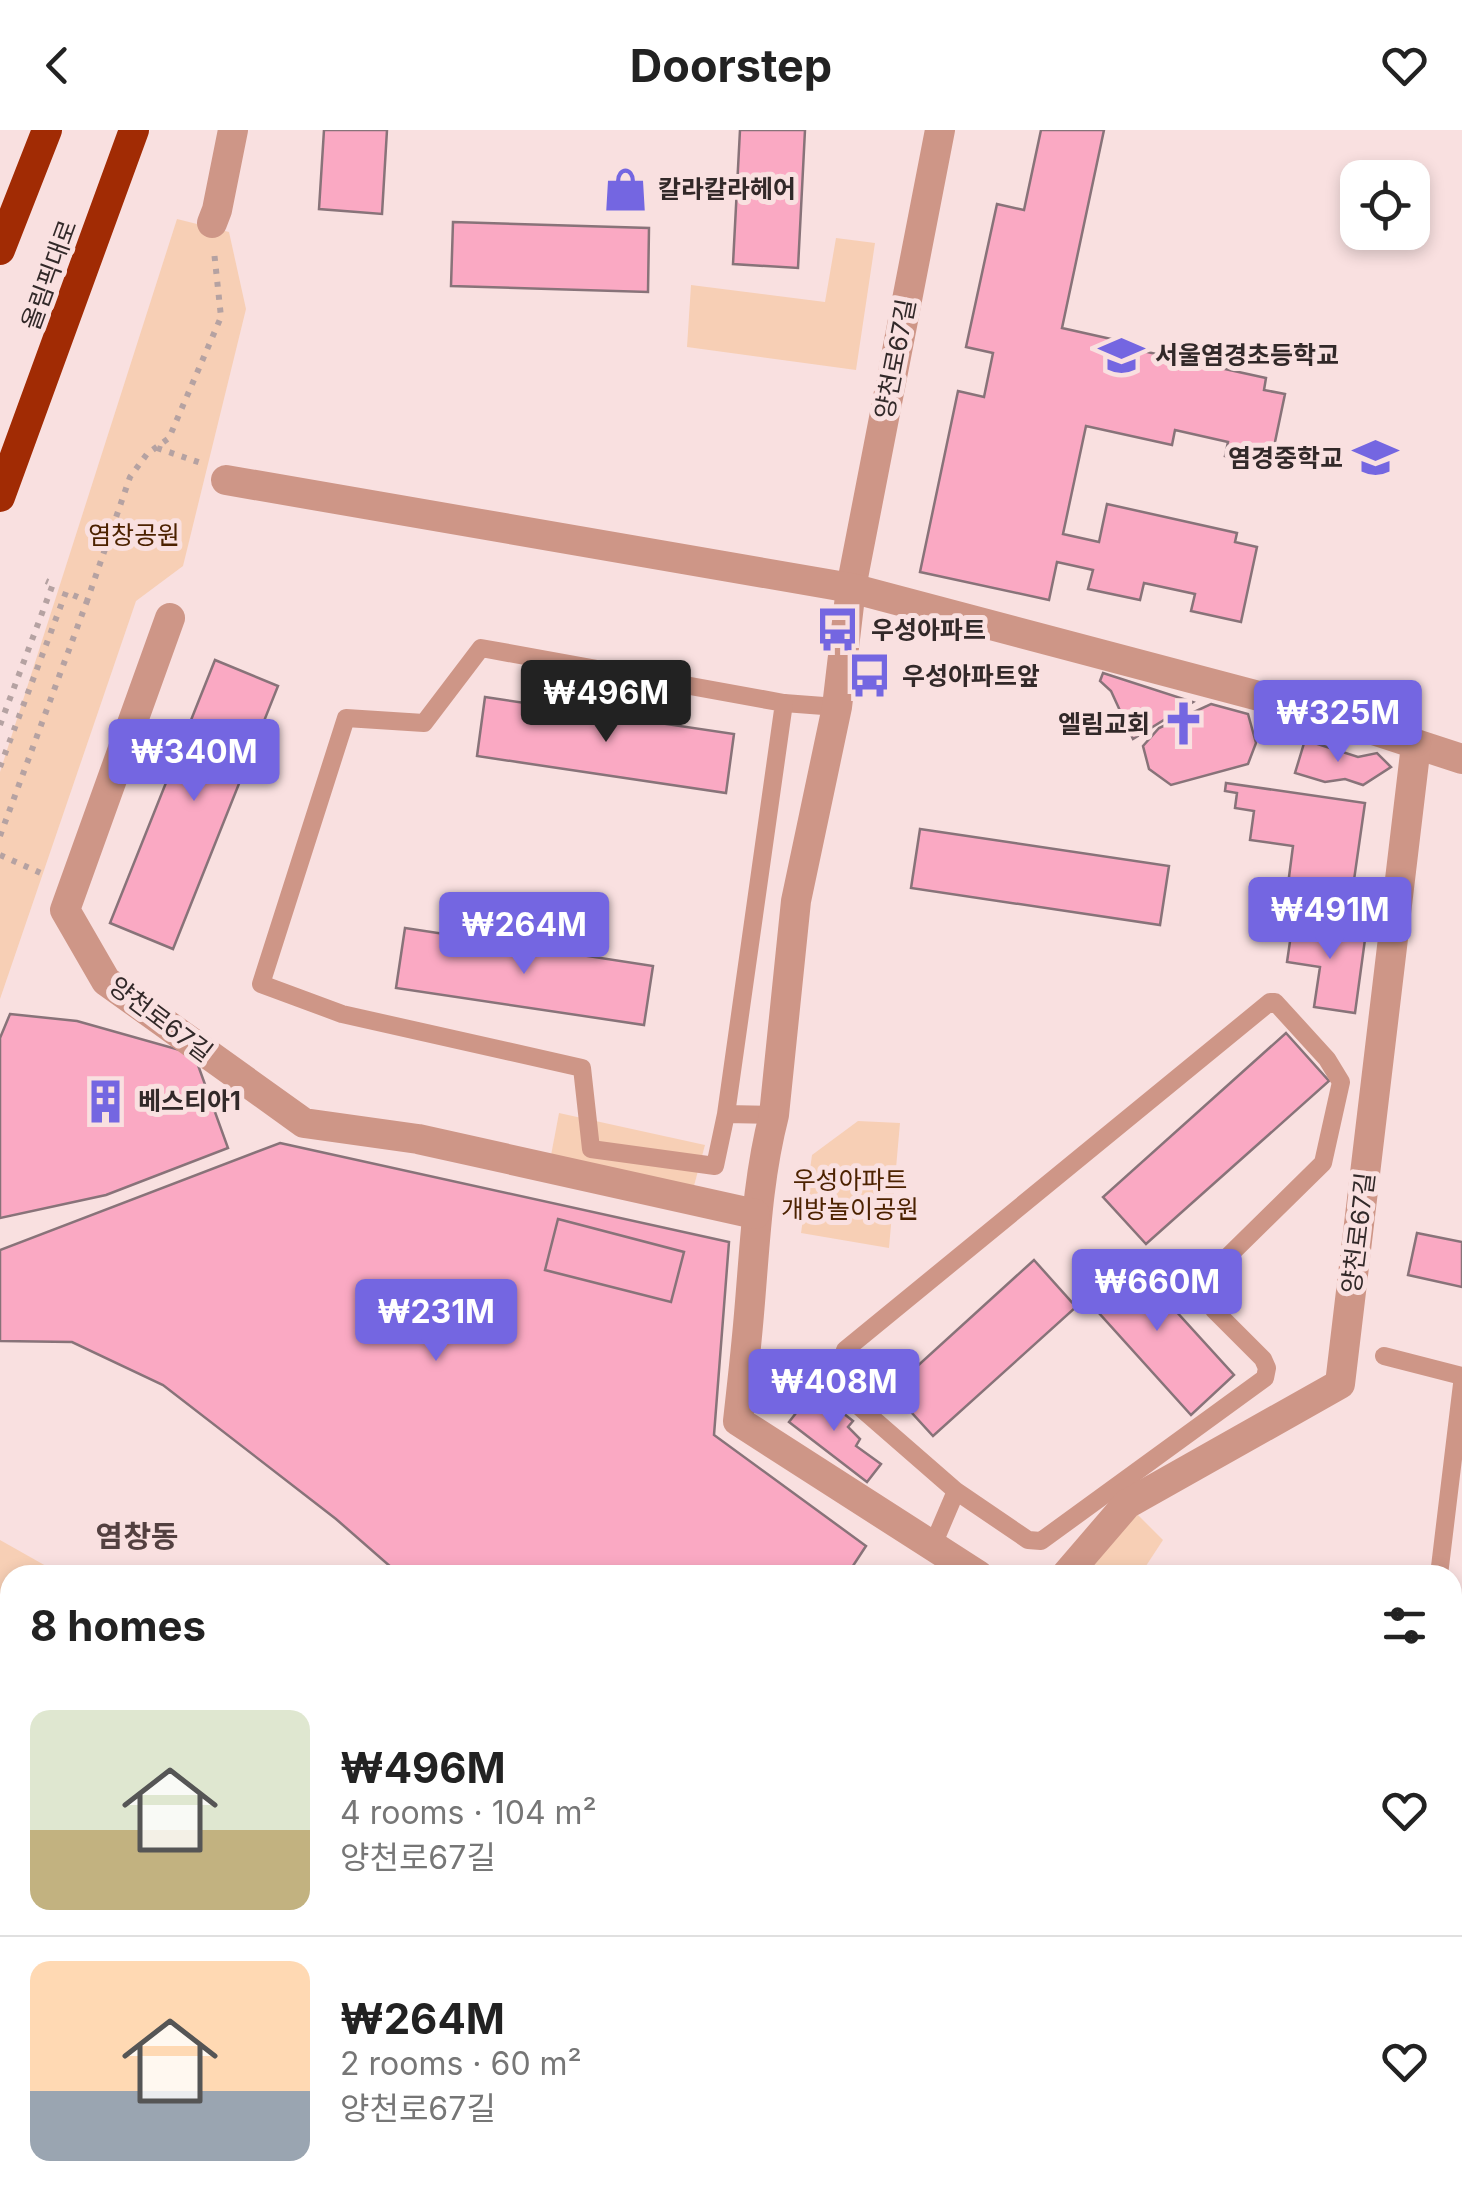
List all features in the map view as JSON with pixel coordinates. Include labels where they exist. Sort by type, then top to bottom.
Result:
[{"type":"highway","points":[[0,250],[46,130]]},
{"type":"highway","name":"올림픽대로","points":[[0,497],[134,130]]},
{"type":"street","points":[[212,223],[232,130]]},
{"type":"street","name":"양천로67길","points":[[940,130],[851,588],[837,707],[796,902],[774,1115],[756,1214],[738,1421],[963,1565]]},
{"type":"street","points":[[214,472],[851,588],[1314,712],[1462,759]]},
{"type":"street","name":"양천로67길","points":[[170,618],[65,910],[106,981],[304,1123],[418,1139],[756,1214]]},
{"type":"street","name":"양천로67길","points":[[1075,1565],[1127,1504],[1340,1384],[1416,746]]},
{"type":"lane","points":[[784,704],[726,1114],[715,1166],[592,1149],[582,1068],[342,1014],[260,984],[346,718],[424,723],[481,648],[784,704],[837,707]]},
{"type":"lane","points":[[1270,1002],[1275,1002],[1341,1082],[1323,1163],[1205,1278],[1208,1300],[1262,1359],[1267,1368],[1265,1378],[1041,1541],[1028,1540],[956,1490],[842,1387],[839,1368],[845,1350],[1270,1002]]},
{"type":"lane","points":[[726,1114],[774,1115]]},
{"type":"lane","points":[[1384,1356],[1462,1376]]},
{"type":"lane","points":[[1439,1565],[1462,1384]]},
{"type":"lane","points":[[932,1545],[956,1490]]},
{"type":"path","points":[[0,836],[130,477],[169,438],[221,317],[212,223]]},
{"type":"path","points":[[156,447],[214,472]]},
{"type":"path","points":[[0,725],[54,584],[46,581]]},
{"type":"path","points":[[0,767],[66,592],[87,600]]},
{"type":"path","points":[[0,855],[43,874]]},
{"type":"green space","name":"염창공원","points":[[177,219],[229,232],[246,309],[183,566],[136,601],[0,999],[0,772]]},
{"type":"green space","points":[[836,238],[875,243],[856,370],[687,347],[691,285],[825,302]]},
{"type":"green space","points":[[559,1113],[705,1145],[691,1197],[549,1166]]},
{"type":"green space","name":"우성아파트 개방놀이공원","points":[[858,1121],[900,1123],[889,1248],[801,1233],[812,1155]]},
{"type":"green space","points":[[1127,1504],[1163,1540],[1147,1565],[1087,1565]]},
{"type":"green space","points":[[0,1540],[44,1565],[0,1565]]},
{"type":"building","points":[[324,130],[387,130],[382,214],[319,209]]},
{"type":"building","points":[[740,130],[805,130],[798,268],[733,264]]},
{"type":"building","points":[[1041,130],[1104,130],[1062,328],[1138,345],[1138,350],[1266,378],[1264,390],[1285,394],[1270,466],[1225,456],[1228,442],[1175,430],[1172,445],[1086,426],[1063,534],[1099,542],[1107,504],[1237,533],[1235,542],[1257,547],[1241,622],[1191,611],[1195,594],[1144,583],[1140,600],[1088,589],[1093,570],[1057,562],[1049,600],[920,572],[958,391],[984,397],[993,353],[966,347],[997,204],[1024,210]]},
{"type":"building","points":[[453,222],[649,228],[648,292],[451,286]]},
{"type":"building","points":[[215,660],[278,686],[173,949],[110,923]]},
{"type":"building","points":[[1103,673],[1193,702],[1133,739],[1111,691],[1100,681]]},
{"type":"building","points":[[485,697],[734,734],[726,793],[477,756]]},
{"type":"building","points":[[1211,704],[1248,714],[1256,743],[1248,764],[1171,785],[1149,769],[1143,746],[1159,728]]},
{"type":"building","points":[[1305,740],[1358,757],[1377,753],[1391,767],[1363,785],[1345,779],[1325,782],[1295,773]]},
{"type":"building","points":[[1226,783],[1365,803],[1349,915],[1314,910],[1289,877],[1293,846],[1250,840],[1254,811],[1235,808],[1237,793],[1225,791]]},
{"type":"building","points":[[920,829],[1169,866],[1160,925],[911,888]]},
{"type":"building","points":[[1293,921],[1366,932],[1355,1013],[1314,1007],[1320,967],[1287,962]]},
{"type":"building","points":[[405,928],[653,966],[644,1025],[396,988]]},
{"type":"building","name":"베스티아1","points":[[10,1014],[77,1021],[194,1054],[228,1148],[106,1195],[0,1218],[0,1038]]},
{"type":"building","points":[[1286,1033],[1329,1081],[1146,1244],[1103,1197]]},
{"type":"building","points":[[280,1143],[729,1242],[714,1435],[866,1546],[854,1565],[389,1565],[336,1519],[163,1385],[72,1342],[0,1341],[0,1250]]},
{"type":"building","points":[[558,1219],[684,1252],[671,1302],[545,1270]]},
{"type":"building","points":[[1417,1233],[1462,1242],[1462,1287],[1408,1275]]},
{"type":"building","points":[[1123,1253],[1234,1375],[1191,1415],[1080,1292]]},
{"type":"building","points":[[1034,1260],[1076,1307],[933,1436],[891,1390]]},
{"type":"building","points":[[814,1390],[853,1421],[848,1427],[860,1439],[856,1446],[881,1464],[867,1482],[789,1422]]},
{"type":"place","name":"칼라칼라헤어","points":[[625,189]]},
{"type":"place","name":"서울염경초등학교","points":[[1122,355]]},
{"type":"place","name":"염경중학교","points":[[1376,458]]},
{"type":"place","name":"우성아파트","points":[[838,630]]},
{"type":"place","name":"우성아파트앞","points":[[869,676]]},
{"type":"place","name":"엘림교회","points":[[1183,724]]},
{"type":"place","name":"베스티아1","points":[[105,1101]]},
{"type":"district","name":"염창동","points":[[137,1537]]}]
